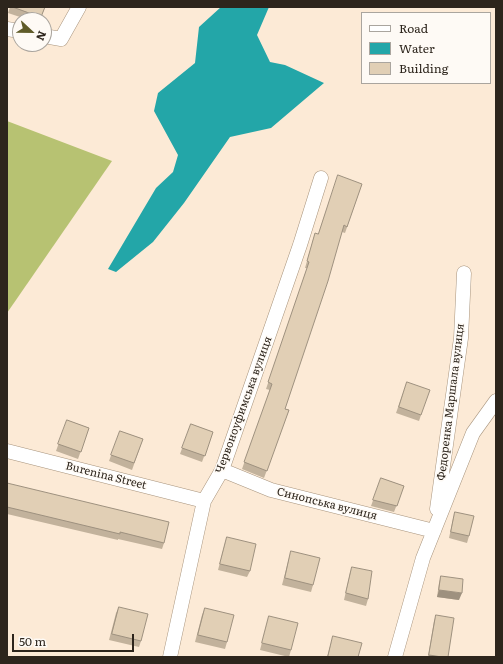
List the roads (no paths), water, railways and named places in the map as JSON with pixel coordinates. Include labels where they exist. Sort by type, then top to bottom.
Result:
[{"type":"street","points":[[52,38],[60,39],[79,7]]},
{"type":"street","name":"Червоноуфимська вулиця","points":[[170,657],[204,501],[222,470],[300,246],[321,178]]},
{"type":"street","name":"Федоренка Маршала вулиця","points":[[434,531],[461,338],[464,273]]},
{"type":"street","points":[[395,657],[423,558],[473,433],[496,401]]},
{"type":"street","name":"Burenina Street","points":[[7,452],[204,501]]},
{"type":"street","name":"Синопська вулиця","points":[[222,470],[271,490],[434,531]]},
{"type":"water","points":[[221,7],[269,7],[257,35],[270,62],[285,65],[324,83],[271,128],[230,137],[184,203],[153,242],[116,272],[108,269],[156,188],[173,172],[178,155],[154,111],[158,93],[195,63],[199,27]]}]
